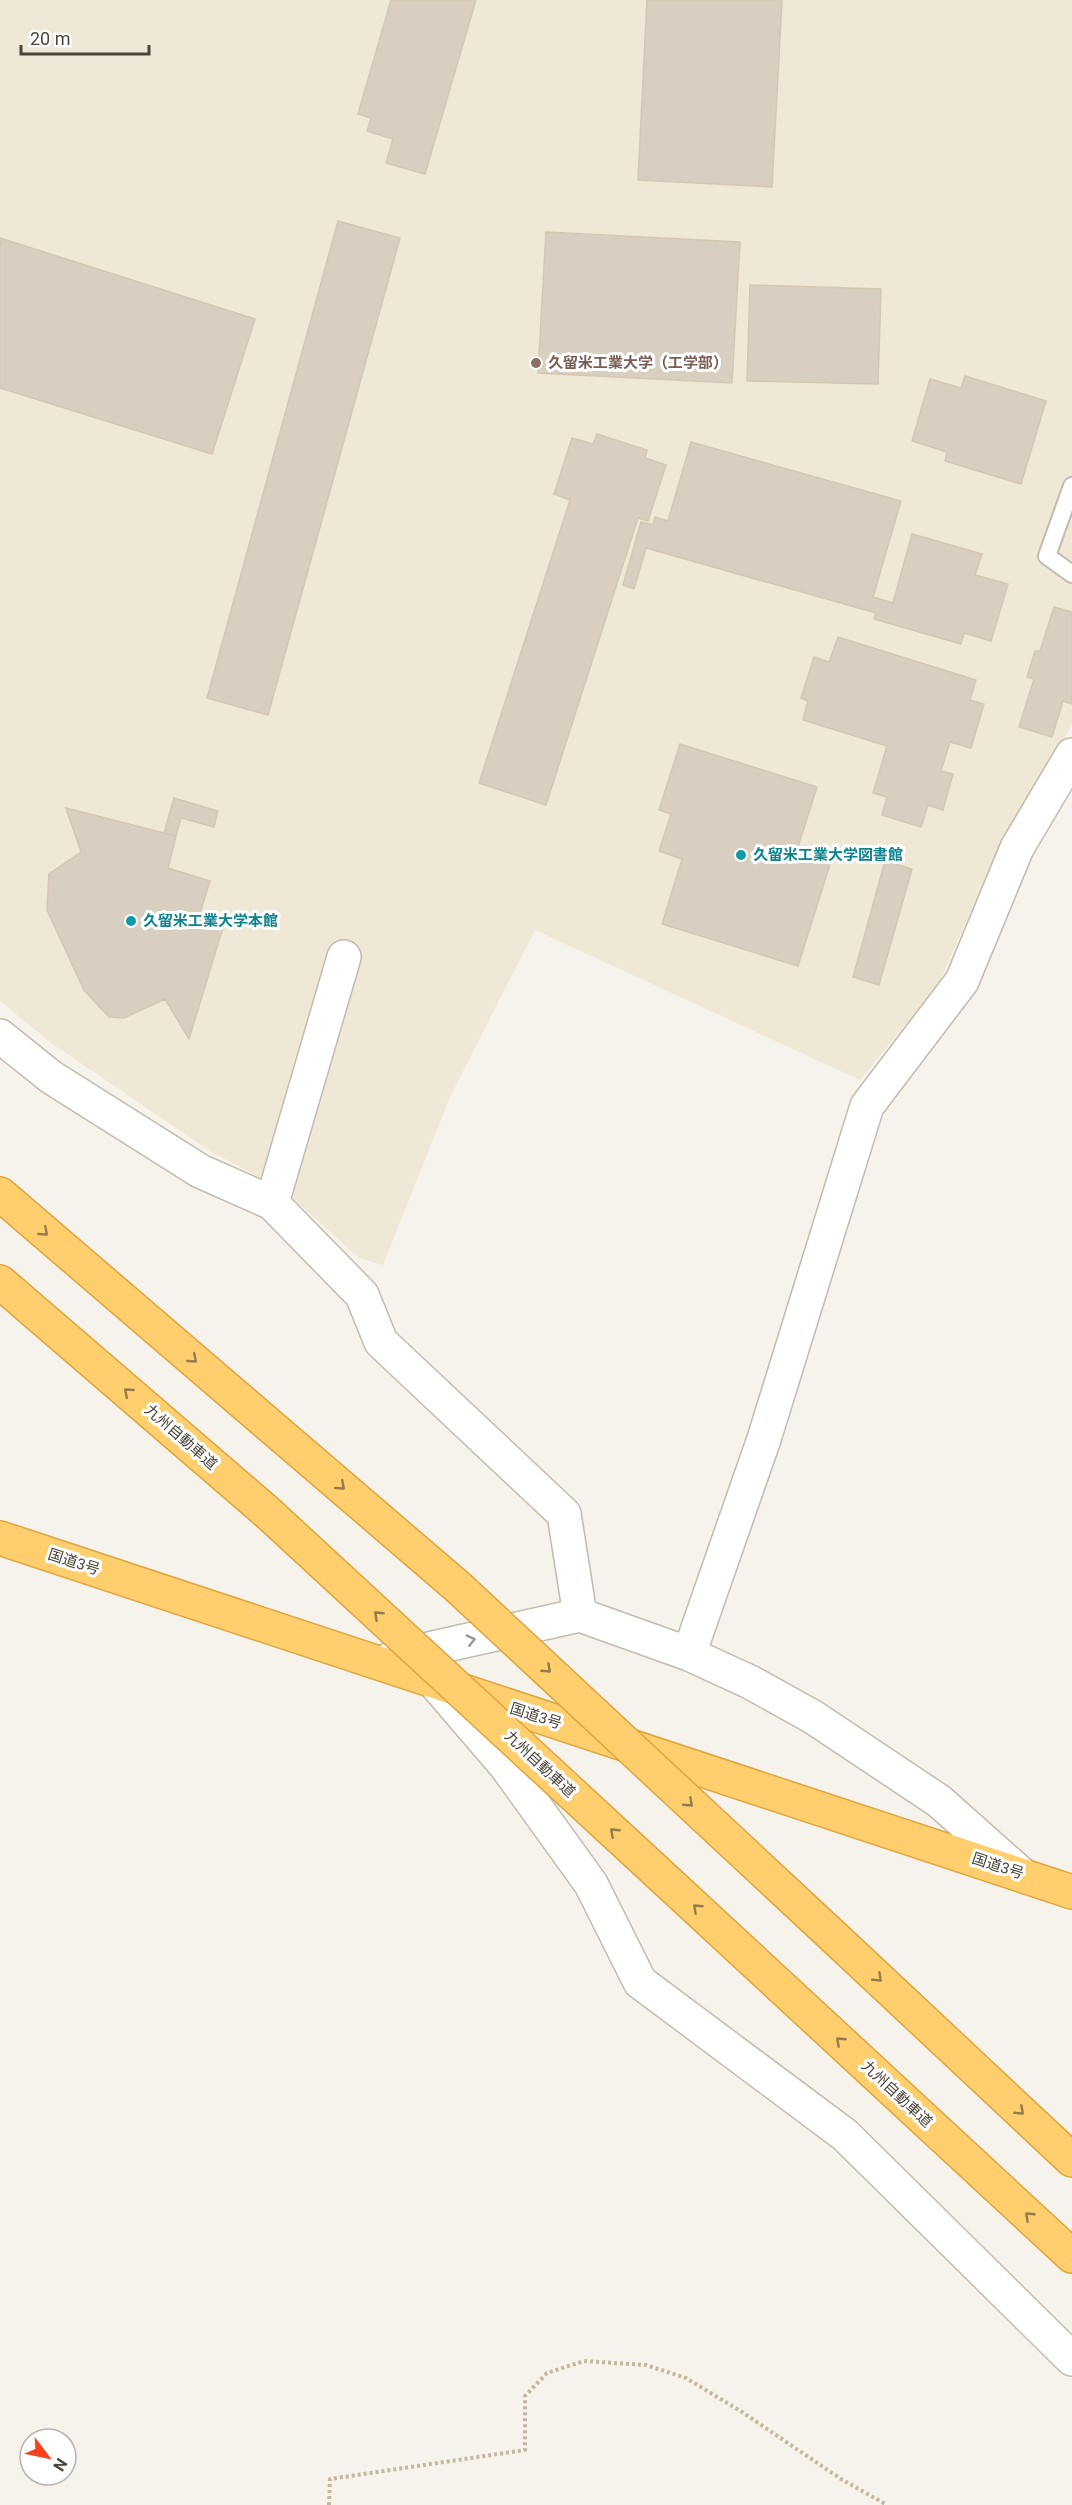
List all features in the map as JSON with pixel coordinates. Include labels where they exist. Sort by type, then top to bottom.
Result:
[{"type":"highway","points":[[0,1194],[458,1587],[1072,2160]]},
{"type":"highway","name":"九州自動車道","points":[[0,1282],[267,1512],[1072,2256]]},
{"type":"highway","name":"国道3号","points":[[0,1538],[1072,1892]]},
{"type":"street","points":[[689,1654],[764,1439],[867,1106],[962,981],[1017,848],[1072,755]]},
{"type":"street","points":[[272,1203],[344,957]]},
{"type":"street","points":[[0,1036],[51,1077],[200,1170],[272,1203],[362,1295],[381,1342],[564,1515],[580,1616]]},
{"type":"street","points":[[372,1662],[580,1616],[689,1654],[750,1682],[813,1717],[939,1801],[1020,1873]]},
{"type":"street","points":[[434,1682],[506,1766],[591,1884],[640,1982],[845,2135],[1072,2359]]},
{"type":"lane","points":[[1072,486],[1047,556],[1072,574]]},
{"type":"path","points":[[329,2505],[330,2480],[525,2450],[525,2396],[546,2373],[584,2361],[646,2365],[686,2378],[742,2412],[842,2479],[887,2505]]},
{"type":"shaded area","name":"久留米工業大学（工学部）","points":[[0,0],[1072,0],[1072,725],[981,889],[937,987],[860,1080],[535,930],[451,1095],[383,1265],[359,1258],[285,1191],[210,1151],[51,1043],[0,1001]]},
{"type":"building","points":[[391,0],[476,0],[425,174],[386,163],[393,139],[367,131],[371,118],[358,114]]},
{"type":"building","points":[[647,0],[782,0],[772,187],[638,180]]},
{"type":"building","points":[[338,221],[400,238],[268,715],[207,698]]},
{"type":"building","points":[[546,232],[740,242],[732,383],[538,373]]},
{"type":"building","points":[[0,238],[255,319],[212,454],[0,388]]},
{"type":"building","points":[[750,285],[881,289],[878,384],[747,381]]},
{"type":"building","points":[[965,376],[1046,401],[1021,484],[945,461],[947,452],[912,441],[930,379],[961,388]]},
{"type":"building","points":[[597,434],[647,450],[645,458],[666,465],[648,521],[638,518],[546,805],[479,783],[570,500],[554,494],[572,438],[593,444]]},
{"type":"building","points":[[691,442],[901,501],[873,597],[893,603],[912,534],[982,554],[975,575],[1008,584],[991,641],[964,633],[961,644],[874,619],[876,613],[646,548],[634,589],[623,585],[641,522],[653,525],[655,517],[668,521]]},
{"type":"building","points":[[1054,607],[1072,612],[1072,704],[1063,701],[1052,737],[1019,727],[1034,679],[1027,677],[1035,651],[1040,651]]},
{"type":"building","points":[[838,637],[976,680],[970,700],[984,704],[971,748],[950,742],[941,771],[953,774],[943,810],[928,805],[921,827],[882,815],[887,797],[873,793],[887,746],[803,720],[808,701],[801,698],[814,657],[829,662]]},
{"type":"building","name":"久留米工業大学図書館","points":[[680,744],[817,787],[797,850],[831,861],[798,966],[662,924],[682,859],[659,851],[671,814],[659,810]]},
{"type":"building","points":[[174,798],[218,811],[214,827],[181,818],[176,836],[164,833]]},
{"type":"building","name":"久留米工業大学本館","points":[[66,808],[176,836],[168,868],[210,881],[198,919],[224,924],[189,1039],[165,999],[124,1018],[109,1017],[84,990],[47,910],[49,874],[81,852]]},
{"type":"building","points":[[885,861],[912,869],[879,985],[853,977]]},
{"type":"place","name":"久留米工業大学（工学部）","points":[[536,363]]},
{"type":"place","name":"久留米工業大学図書館","points":[[741,855]]},
{"type":"place","name":"久留米工業大学本館","points":[[131,921]]}]
